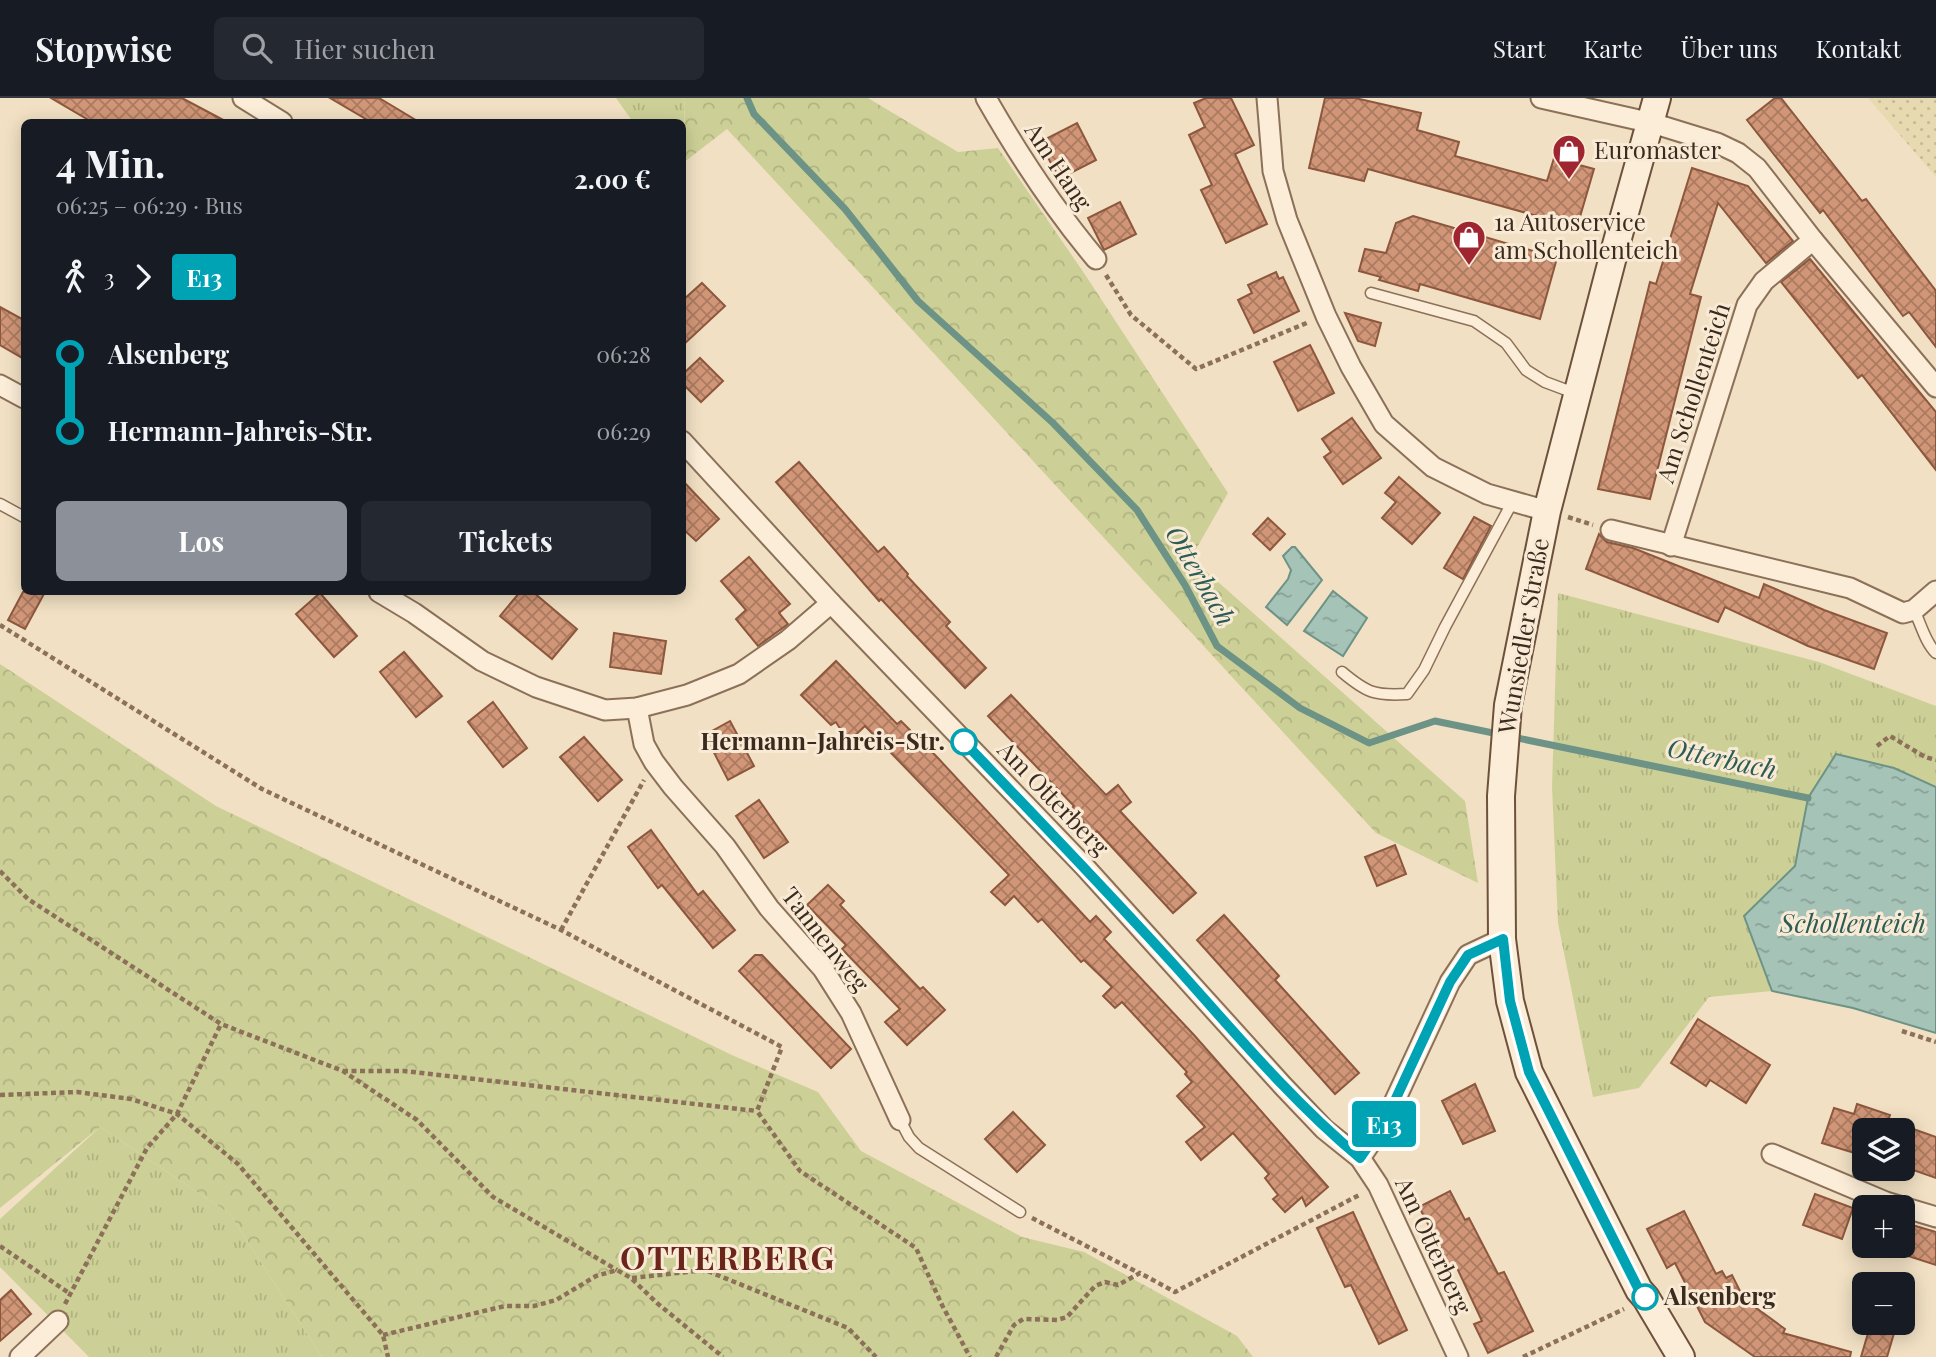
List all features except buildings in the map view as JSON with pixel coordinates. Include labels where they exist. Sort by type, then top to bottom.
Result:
[{"type":"main road","name":"Wunsiedler Straße","points":[[1655,111],[1616,245],[1547,511],[1508,705],[1501,796],[1503,939],[1510,1001],[1529,1072],[1639,1290],[1681,1357]]},
{"type":"street","points":[[243,98],[277,119]]},
{"type":"street","name":"Am Hang","points":[[986,98],[1069,227],[1096,259]]},
{"type":"street","points":[[1267,98],[1273,171],[1287,220],[1326,316],[1351,367],[1384,424],[1433,467],[1487,494],[1547,511]]},
{"type":"street","points":[[1541,98],[1655,111],[1738,153],[1758,167],[1813,240],[1936,387]]},
{"type":"street","name":"Am Schollenteich","points":[[1671,546],[1746,305],[1764,281],[1813,240]]},
{"type":"street","points":[[0,385],[21,396]]},
{"type":"street","name":"Am Otterberg","points":[[686,444],[831,603],[1084,866],[1283,1086],[1324,1129],[1360,1158],[1378,1185],[1458,1357]]},
{"type":"street","points":[[1611,530],[1850,588],[1903,613],[1914,610],[1936,591]]},
{"type":"street","points":[[384,595],[414,612],[482,661],[536,687],[605,710],[637,708],[687,695],[739,674],[788,640],[831,603]]},
{"type":"street","name":"Tannenweg","points":[[637,708],[644,744],[654,762],[673,788],[725,846],[769,908],[823,969],[851,1013],[900,1120]]},
{"type":"street","points":[[1360,1158],[1385,1122],[1456,973],[1468,955],[1503,939]]},
{"type":"street","points":[[1772,1154],[1886,1202],[1936,1217]]},
{"type":"street","points":[[20,1357],[58,1321]]},
{"type":"lane","points":[[1371,293],[1474,321],[1506,343],[1526,370],[1545,382],[1577,394]]},
{"type":"lane","points":[[1342,673],[1360,687],[1381,696],[1407,694],[1424,670],[1513,501]]},
{"type":"lane","points":[[0,504],[21,515]]},
{"type":"lane","points":[[1914,610],[1924,628],[1928,644],[1936,653]]},
{"type":"lane","name":"Tannenweg","points":[[900,1120],[919,1148],[1020,1212]]},
{"type":"path","points":[[1096,259],[1131,315],[1196,369],[1326,316]]},
{"type":"path","points":[[1547,511],[1611,530]]},
{"type":"path","points":[[0,625],[262,789],[561,930],[782,1047],[757,1111]]},
{"type":"path","points":[[1877,746],[1890,736],[1936,760]]},
{"type":"path","points":[[561,930],[654,762]]},
{"type":"path","points":[[0,871],[28,899],[220,1024],[342,1071],[417,1120],[493,1197],[631,1278],[723,1357]]},
{"type":"path","points":[[58,1321],[69,1293],[147,1148],[177,1114],[220,1024]]},
{"type":"path","points":[[1902,1031],[1936,1042]]},
{"type":"path","points":[[342,1071],[404,1071],[757,1111],[800,1171],[916,1248],[970,1357]]},
{"type":"path","points":[[0,1094],[76,1092],[131,1099],[177,1114],[238,1164],[383,1335],[388,1357]]},
{"type":"path","points":[[1020,1212],[1175,1292],[1378,1185]]},
{"type":"path","points":[[0,1247],[69,1293]]},
{"type":"path","points":[[383,1335],[505,1306],[534,1306],[556,1300],[596,1276],[617,1269]]},
{"type":"path","points":[[631,1278],[705,1270],[848,1328],[876,1357]]},
{"type":"path","points":[[996,1357],[1014,1325],[1023,1319],[1057,1320],[1067,1317],[1095,1286],[1105,1282],[1118,1285],[1140,1273]]},
{"type":"path","points":[[1523,1357],[1646,1298]]},
{"type":"shaded area","points":[[1868,98],[1936,98],[1936,177]]},
{"type":"green space","points":[[616,98],[685,98],[684,119],[631,119]]},
{"type":"green space","points":[[685,98],[868,98],[958,152],[998,148],[1084,273],[1228,493],[1191,558],[1465,801],[1478,883],[1376,833],[727,129],[686,161]]},
{"type":"green space","points":[[1558,593],[1819,662],[1936,706],[1936,787],[1894,768],[1808,798],[1795,866],[1744,916],[1772,991],[1709,997],[1639,1088],[1593,1097],[1558,923],[1552,787]]},
{"type":"green space","points":[[0,664],[216,806],[734,1056],[818,1092],[861,1151],[1022,1237],[1084,1252],[1237,1336],[1253,1357],[322,1357],[230,1214],[100,1127],[0,1208]]},
{"type":"green space","points":[[100,1127],[230,1214],[322,1357],[89,1357],[0,1267],[0,1219]]},
{"type":"water","points":[[1295,547],[1322,580],[1287,625],[1266,607],[1288,579],[1291,570],[1283,556]]},
{"type":"water","points":[[1333,591],[1367,618],[1343,656],[1304,631]]},
{"type":"water","name":"Schollenteich","points":[[1836,754],[1894,768],[1936,787],[1936,1033],[1853,1008],[1772,991],[1744,916],[1795,866],[1808,798]]},
{"type":"waterway","name":"Otterbach","points":[[747,98],[754,114],[845,209],[918,301],[1053,423],[1137,510],[1185,585],[1217,646],[1300,708],[1369,743],[1435,721],[1808,798]]},
{"type":"bus line","name":"E13","points":[[964,742],[1084,866],[1283,1086],[1324,1129],[1360,1158],[1385,1122],[1450,982],[1468,955],[1503,939],[1510,1001],[1529,1072],[1639,1290],[1645,1297]]},
{"type":"place","name":"Euromaster","points":[[1569,181]]},
{"type":"place","name":"1a Autoservice am Schollenteich","points":[[1469,267]]},
{"type":"place","name":"Hermann-Jahreis-Str.","points":[[964,742]]},
{"type":"place","name":"Alsenberg","points":[[1645,1297]]},
{"type":"district","name":"OTTERBERG","points":[[728,1259]]}]
